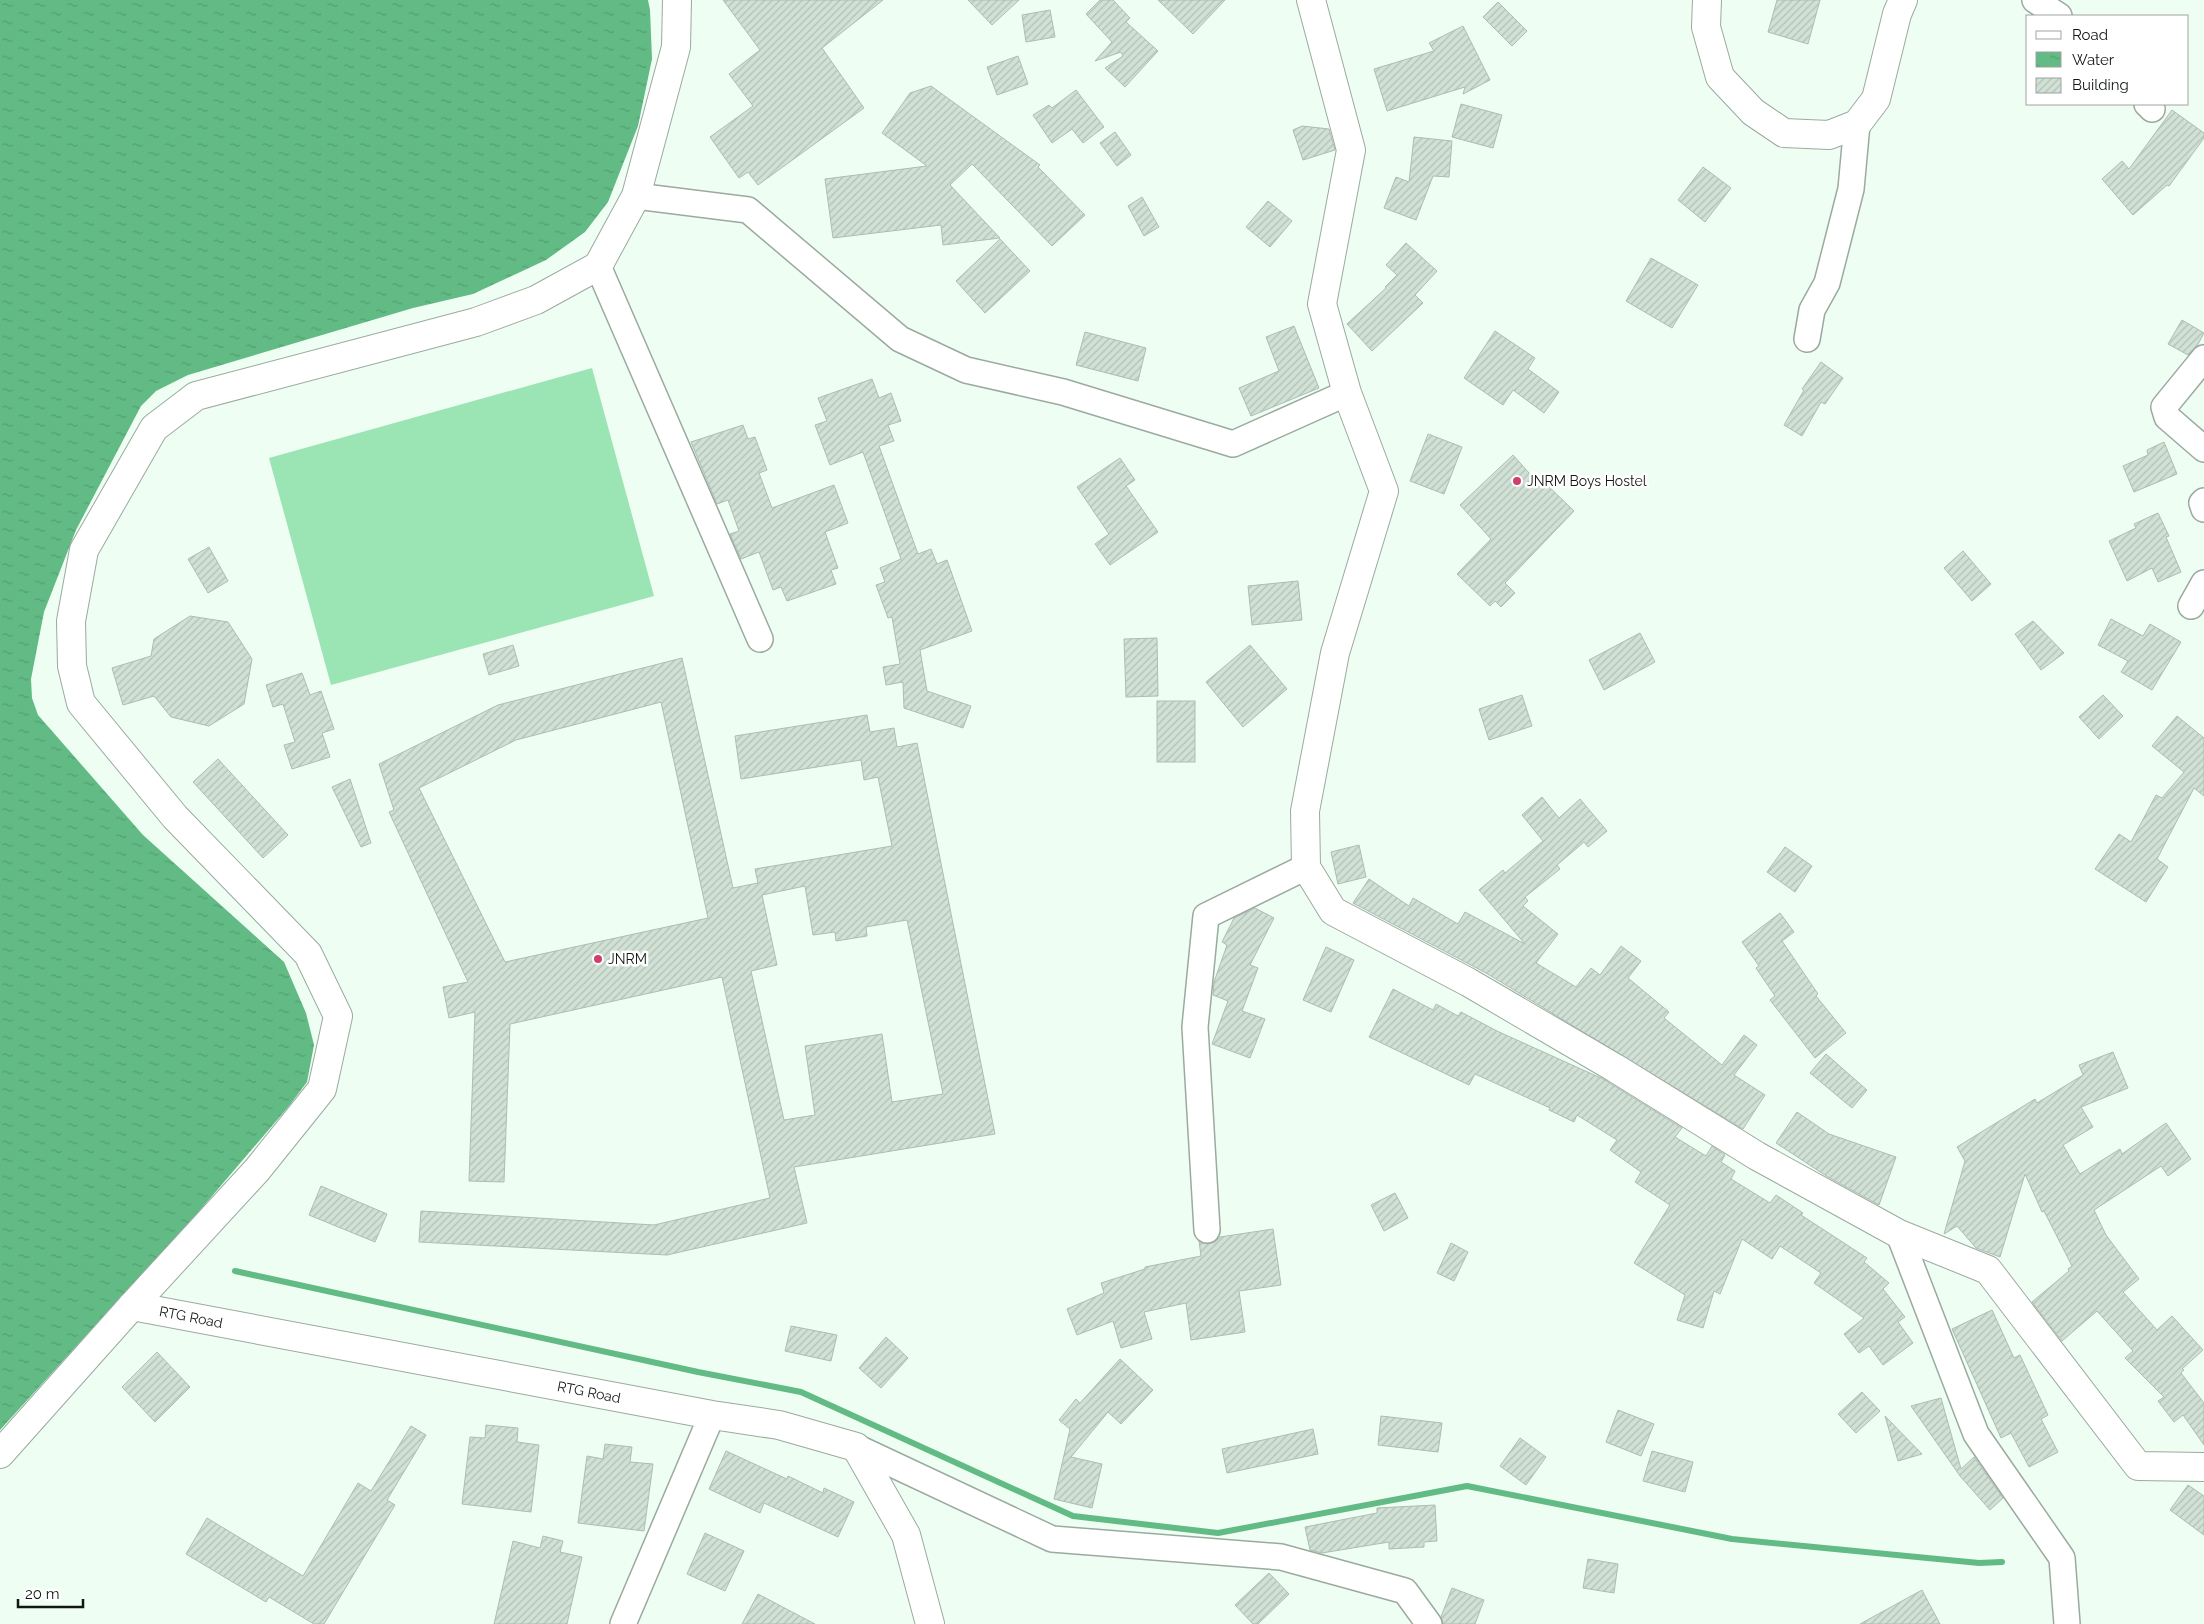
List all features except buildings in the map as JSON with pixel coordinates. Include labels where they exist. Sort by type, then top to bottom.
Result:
[{"type":"main road","points":[[0,1454],[132,1306],[258,1170],[322,1089],[338,1016],[308,954],[175,817],[80,702],[72,666],[71,622],[84,550],[154,428],[196,396],[476,322],[536,300],[598,266],[636,196],[676,47],[677,0]]},
{"type":"main road","points":[[1311,0],[1351,150],[1322,304],[1347,393],[1384,491],[1335,653],[1304,811],[1306,867],[1332,911],[1468,982],[1615,1068],[1757,1156],[1899,1234],[1988,1270],[2138,1466],[2204,1467]]},
{"type":"main road","points":[[1707,0],[1706,27],[1720,77],[1753,112],[1784,133],[1829,135],[1857,124],[1876,99],[1897,14],[1903,0]]},
{"type":"main road","name":"RTG Road","points":[[132,1306],[778,1425],[856,1447]]},
{"type":"main road","points":[[856,1447],[906,1535],[930,1624]]},
{"type":"street","points":[[2035,0],[2058,15]]},
{"type":"street","points":[[1807,339],[1812,310],[1827,282],[1851,190],[1857,124]]},
{"type":"street","points":[[636,196],[748,210],[900,339],[966,370],[1063,392],[1233,444],[1347,393]]},
{"type":"street","points":[[598,266],[760,639]]},
{"type":"street","points":[[2204,358],[2164,407],[2167,418],[2204,449]]},
{"type":"street","points":[[2204,501],[2202,503],[2204,509]]},
{"type":"street","points":[[2191,606],[2204,583]]},
{"type":"street","points":[[1207,1230],[1196,1027],[1206,916],[1306,867]]},
{"type":"street","points":[[1899,1234],[1976,1434],[2062,1558],[2067,1624]]},
{"type":"street","points":[[623,1624],[712,1414]]},
{"type":"street","points":[[856,1447],[1052,1539],[1281,1557],[1405,1591],[1429,1624]]},
{"type":"shaded area","points":[[592,368],[654,596],[331,685],[269,458]]},
{"type":"water","points":[[0,0],[648,0],[652,59],[638,126],[608,202],[585,232],[546,260],[473,294],[413,308],[188,375],[156,391],[141,406],[76,530],[44,612],[31,679],[32,698],[38,715],[143,835],[284,962],[306,1013],[314,1045],[307,1082],[289,1106],[195,1216],[0,1430]]},
{"type":"waterway","points":[[235,1271],[698,1372],[801,1392],[1073,1516],[1218,1533],[1467,1486],[1732,1539],[1979,1563],[2002,1562]]},
{"type":"place","name":"JNRM Boys Hostel","points":[[1517,481]]},
{"type":"place","name":"JNRM","points":[[598,959]]}]
